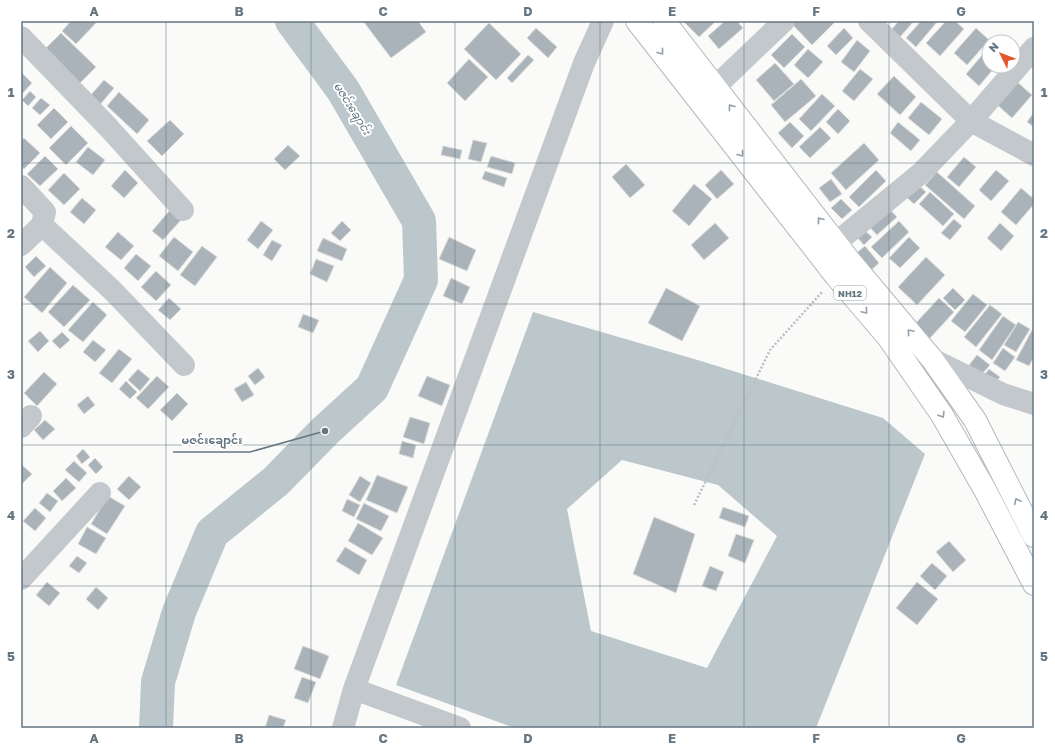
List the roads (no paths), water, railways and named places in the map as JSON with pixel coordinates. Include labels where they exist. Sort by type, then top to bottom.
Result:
[{"type":"highway","name":"NH12","points":[[637,21],[829,249],[849,260],[932,359],[975,420],[1034,536]]},
{"type":"highway","name":"NH12","points":[[664,21],[715,87],[829,249],[836,276],[888,338],[942,415],[985,490],[1034,584]]},
{"type":"street","points":[[343,728],[354,689],[584,64],[603,21]]},
{"type":"street","points":[[715,87],[784,21]]},
{"type":"street","points":[[869,21],[972,122],[1034,155]]},
{"type":"street","points":[[21,37],[108,127],[183,210]]},
{"type":"street","points":[[829,249],[921,173],[972,122],[1034,48]]},
{"type":"street","points":[[21,186],[45,212],[42,225],[21,245]]},
{"type":"street","points":[[42,225],[112,290],[184,365]]},
{"type":"street","points":[[932,359],[1003,394],[1034,404]]},
{"type":"street","points":[[21,579],[100,493]]},
{"type":"street","points":[[354,689],[460,728]]},
{"type":"waterway","name":"မဇင်းချောင်း","points":[[156,728],[158,682],[179,612],[212,533],[276,481],[325,431],[372,388],[421,280],[419,221],[343,90],[292,21]]},
{"type":"place","name":"မဇင်းချောင်း","points":[[325,431]]}]
